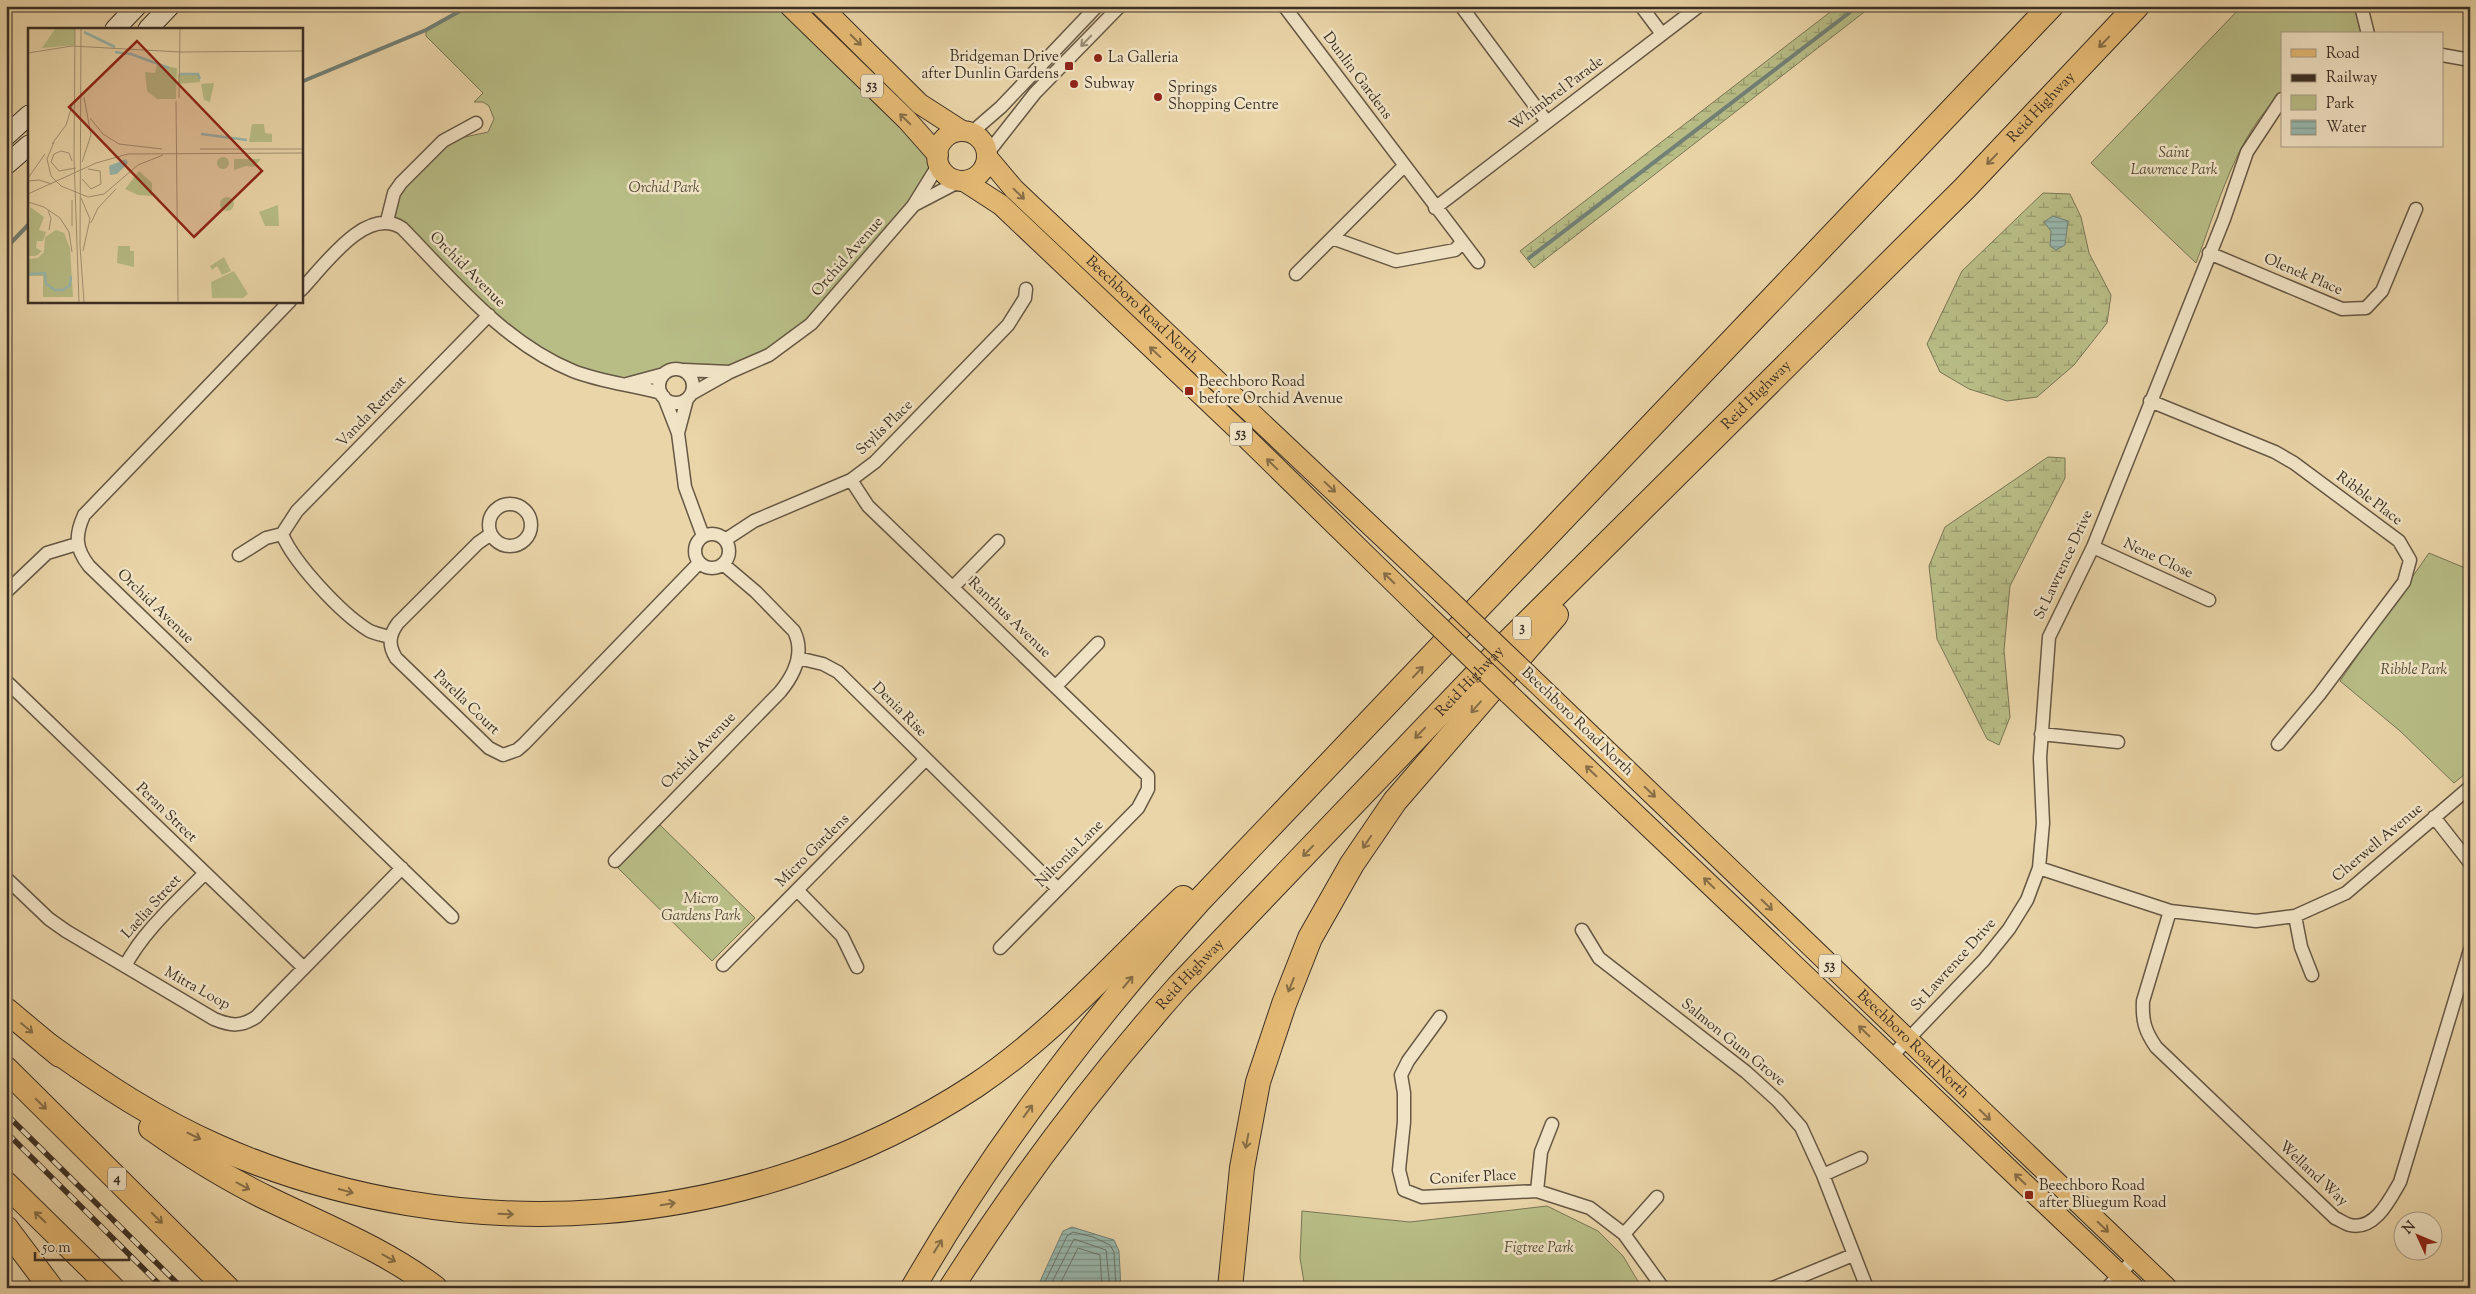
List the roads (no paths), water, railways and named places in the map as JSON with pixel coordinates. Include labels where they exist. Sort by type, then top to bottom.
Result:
[{"type":"highway","points":[[913,1288],[962,1207],[1005,1143],[1097,1019],[1198,902],[2051,6]]},
{"type":"highway","name":"Reid Highway","points":[[951,1288],[990,1226],[1051,1141],[1128,1044],[1178,987],[1502,648],[1965,188],[2138,6]]},
{"type":"highway","points":[[1230,1288],[1242,1168],[1258,1082],[1284,1004],[1310,938],[1352,864],[1395,801],[1595,569],[1771,379],[1866,286]]},
{"type":"highway","points":[[48,1045],[121,1096],[172,1126],[262,1166],[357,1194],[454,1210],[553,1215],[651,1207],[739,1189],[796,1173],[887,1135],[973,1087],[1014,1058],[1377,716]]},
{"type":"highway","points":[[6,1010],[115,1102],[187,1152],[244,1187],[362,1242],[399,1263],[435,1288]]},
{"type":"highway","name":"4","points":[[6,1069],[227,1288]]},
{"type":"highway","points":[[6,1184],[112,1288]]},
{"type":"highway","points":[[6,1228],[51,1288]]},
{"type":"highway","points":[[1236,1237],[1239,1288]]},
{"type":"main road","points":[[116,28],[137,6]]},
{"type":"main road","points":[[149,28],[170,6]]},
{"type":"main road","name":"53","points":[[790,6],[908,120],[938,160],[947,176],[962,181]]},
{"type":"main road","name":"53","points":[[821,6],[920,104],[982,141],[987,156]]},
{"type":"main road","points":[[6,136],[28,116]]},
{"type":"main road","points":[[938,160],[943,142],[948,136],[966,132]]},
{"type":"main road","points":[[6,165],[28,146]]},
{"type":"main road","points":[[962,181],[971,179],[982,171],[987,156]]},
{"type":"main road","name":"Beechboro Road North","points":[[987,156],[1014,189],[1527,674],[2167,1288]]},
{"type":"main road","name":"Beechboro Road North","points":[[962,181],[1001,205],[1234,426],[1508,693],[1891,1057],[2113,1280],[2134,1288]]},
{"type":"street","points":[[966,132],[1006,102],[1098,6]]},
{"type":"street","points":[[987,156],[1035,93],[1120,6]]},
{"type":"street","name":"Dunlin Gardens","points":[[1284,6],[1478,262]]},
{"type":"street","points":[[1461,6],[1547,122]]},
{"type":"street","points":[[1641,6],[1662,34]]},
{"type":"street","name":"Whimbrel Parade","points":[[1436,208],[1699,6]]},
{"type":"street","points":[[2361,6],[2368,32]]},
{"type":"street","points":[[2444,55],[2470,60]]},
{"type":"street","points":[[1006,102],[1024,94],[1035,93]]},
{"type":"street","name":"St Lawrence Drive","points":[[1891,1057],[1984,960],[2009,929],[2027,900],[2039,868],[2044,823],[2040,758],[2048,637],[2093,547],[2247,152],[2281,101]]},
{"type":"street","points":[[302,289],[355,234],[364,227],[387,221],[394,193],[401,183],[443,140],[476,122]]},
{"type":"street","name":"Orchid Avenue","points":[[689,396],[730,372],[769,355],[811,324],[913,206],[938,160]]},
{"type":"street","points":[[1296,274],[1404,166]]},
{"type":"street","name":"Orchid Avenue","points":[[913,206],[962,181]]},
{"type":"street","name":"Olenek Place","points":[[2209,253],[2342,309],[2366,308],[2382,292],[2416,209]]},
{"type":"street","name":"Orchid Avenue","points":[[387,221],[402,228],[489,315],[518,340],[557,363],[596,379],[627,384],[662,395]]},
{"type":"street","points":[[1332,238],[1396,261],[1455,250],[1462,242]]},
{"type":"street","name":"Stylis Place","points":[[725,540],[754,520],[851,480],[875,462],[1008,325],[1025,298],[1026,289]]},
{"type":"street","points":[[6,592],[47,552],[77,544],[79,526],[91,507],[289,302]]},
{"type":"street","name":"Vanda Retreat","points":[[282,534],[297,511],[489,315]]},
{"type":"street","points":[[678,433],[693,383],[684,370],[673,369],[664,374],[659,384],[678,433],[684,487],[703,536]]},
{"type":"street","name":"Orchid Avenue","points":[[684,370],[730,372]]},
{"type":"street","name":"Orchid Avenue","points":[[627,384],[664,374]]},
{"type":"street","points":[[662,395],[676,403],[689,396]]},
{"type":"street","name":"Ribble Place","points":[[2150,401],[2274,452],[2294,463],[2399,541],[2410,560],[2404,582],[2319,695],[2278,744]]},
{"type":"street","name":"Ranthus Avenue","points":[[851,480],[868,506],[1148,776]]},
{"type":"street","points":[[239,555],[266,538],[282,534],[288,549],[301,567],[356,621],[376,634],[390,637],[398,623],[478,543],[491,534]]},
{"type":"street","points":[[715,534],[725,540],[729,550],[723,564],[711,568],[699,563],[695,548],[703,536],[715,534]]},
{"type":"street","points":[[953,587],[998,541]]},
{"type":"street","name":"Orchid Avenue","points":[[77,544],[79,552],[89,566],[452,916]]},
{"type":"street","name":"Nene Close","points":[[2093,547],[2209,600]]},
{"type":"street","name":"Parella Court","points":[[390,637],[391,650],[396,658],[489,748],[503,755],[518,750],[699,563]]},
{"type":"street","points":[[723,564],[790,624],[798,638],[798,658]]},
{"type":"street","points":[[1056,686],[1098,642]]},
{"type":"street","name":"Orchid Avenue","points":[[615,861],[780,692],[794,672],[798,658]]},
{"type":"street","name":"Denia Rise","points":[[798,658],[823,664],[838,672],[1058,889]]},
{"type":"street","name":"Peran Street","points":[[6,681],[304,968]]},
{"type":"street","points":[[2042,734],[2118,742]]},
{"type":"street","name":"Micro Gardens","points":[[723,965],[926,759]]},
{"type":"street","name":"Niltonia Lane","points":[[1000,948],[1138,808],[1148,789],[1148,776]]},
{"type":"street","name":"Cherwell Avenue","points":[[2039,868],[2170,911],[2256,921],[2295,916],[2346,893],[2470,787]]},
{"type":"street","points":[[2434,817],[2470,863]]},
{"type":"street","name":"Mitra Loop","points":[[6,878],[49,919],[214,1019],[237,1025],[246,1023],[256,1017],[402,868]]},
{"type":"street","name":"Laelia Street","points":[[126,966],[134,949],[150,929],[205,873]]},
{"type":"street","points":[[797,890],[842,936],[857,966]]},
{"type":"street","name":"Welland Way","points":[[2170,911],[2143,1001],[2142,1016],[2145,1032],[2156,1047],[2335,1218],[2350,1225],[2364,1224],[2378,1215],[2390,1200],[2400,1182],[2470,950]]},
{"type":"street","points":[[2295,916],[2301,947],[2312,974]]},
{"type":"street","name":"Salmon Gum Grove","points":[[1582,930],[1599,958],[1746,1072],[1778,1101],[1801,1127],[1823,1175],[1867,1288]]},
{"type":"street","name":"Conifer Place","points":[[1440,1017],[1408,1061],[1401,1075],[1404,1093],[1404,1122],[1399,1170],[1404,1190],[1422,1197],[1537,1190],[1590,1208],[1624,1234],[1663,1288]]},
{"type":"street","points":[[1537,1190],[1541,1152],[1552,1124]]},
{"type":"street","points":[[1823,1175],[1861,1158]]},
{"type":"street","points":[[1624,1234],[1657,1197]]},
{"type":"street","points":[[1773,1288],[1853,1255]]},
{"type":"street","points":[[2113,1280],[2135,1258]]},
{"type":"water","points":[[2053,216],[2068,221],[2065,245],[2056,250],[2050,246],[2051,231],[2044,222]]},
{"type":"water","points":[[1072,1227],[1114,1240],[1119,1251],[1121,1288],[1037,1288],[1063,1231]]},
{"type":"waterway","points":[[302,82],[426,30],[469,6]]},
{"type":"waterway","points":[[1529,258],[1858,6]]},
{"type":"waterway","points":[[6,248],[28,225]]},
{"type":"railway","points":[[6,1114],[182,1288]]},
{"type":"railway","points":[[6,1132],[163,1288]]},
{"type":"place","name":"La Galleria","points":[[1098,58]]},
{"type":"place","name":"Bridgeman Drive after Dunlin Gardens","points":[[1069,66]]},
{"type":"place","name":"Subway","points":[[1074,84]]},
{"type":"place","name":"Springs Shopping Centre","points":[[1158,97]]},
{"type":"place","name":"Beechboro Road before Orchid Avenue","points":[[1189,391]]},
{"type":"place","name":"Beechboro Road after Bluegum Road","points":[[2029,1195]]},
{"type":"park label","name":"Saint Lawrence Park","points":[[2174,162]]},
{"type":"park label","name":"Orchid Park","points":[[664,188]]},
{"type":"park label","name":"Ribble Park","points":[[2414,670]]},
{"type":"park label","name":"Micro Gardens Park","points":[[701,908]]},
{"type":"park label","name":"Figtree Park","points":[[1539,1248]]}]
